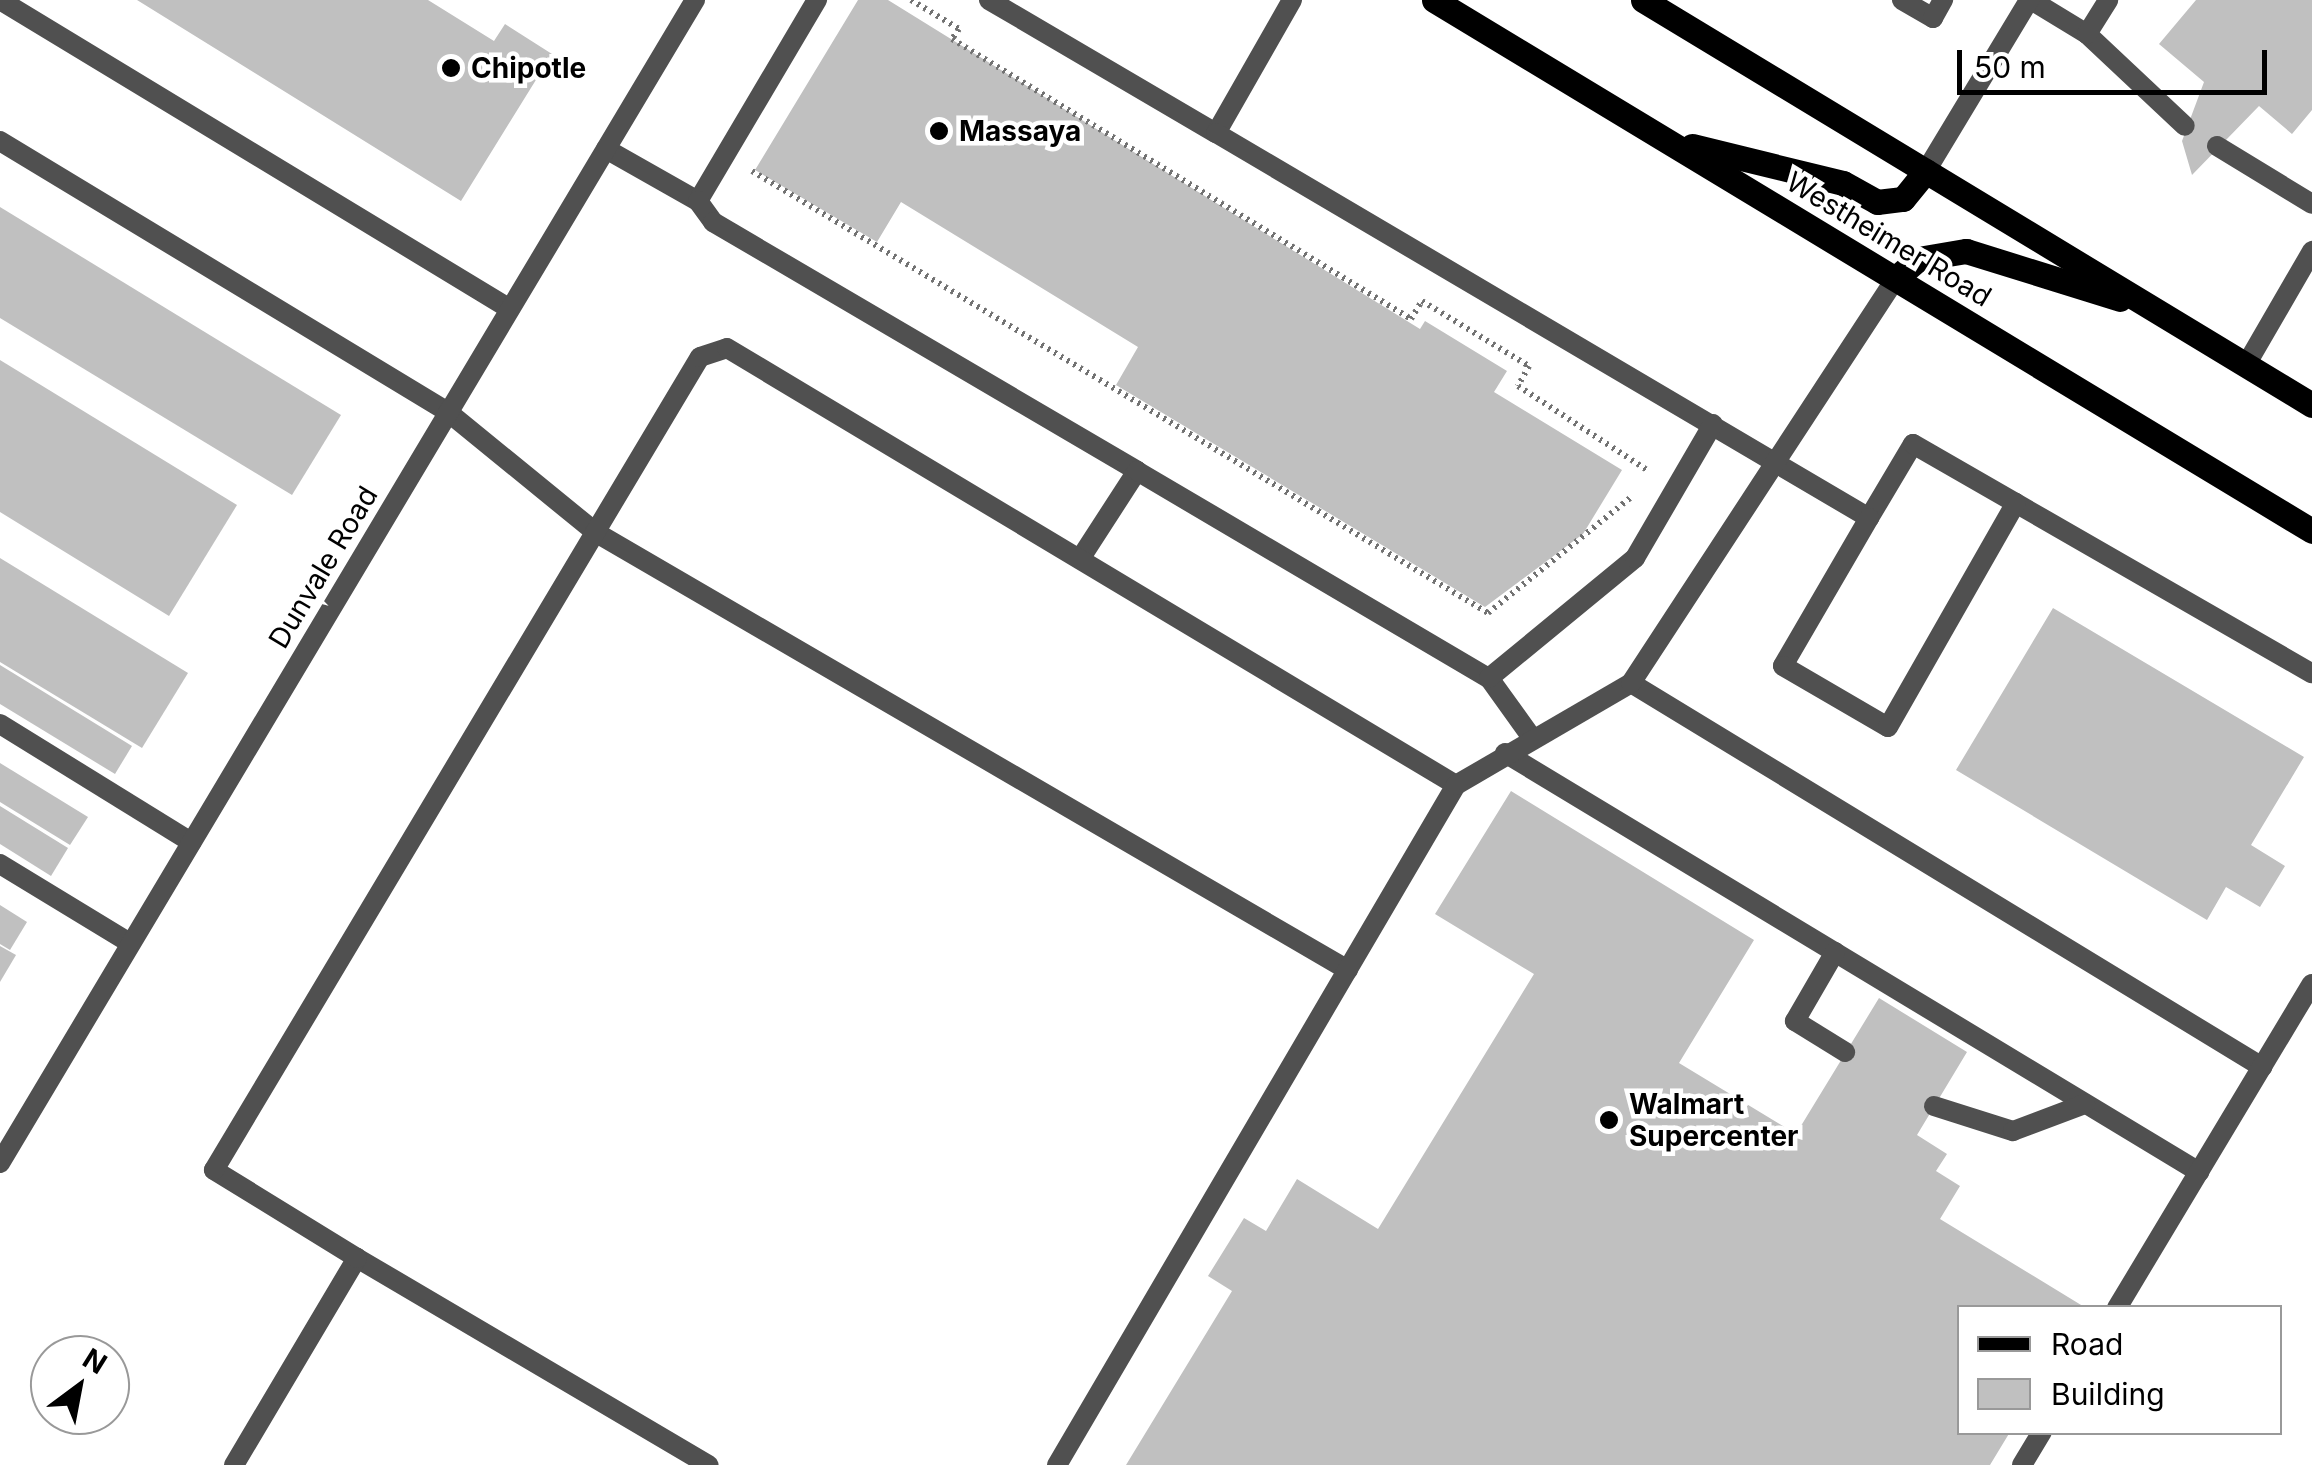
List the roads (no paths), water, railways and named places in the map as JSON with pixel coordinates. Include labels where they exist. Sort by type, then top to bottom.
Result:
[{"type":"main road","name":"Westheimer Road","points":[[1434,0],[2312,531]]},
{"type":"main road","points":[[1643,0],[2312,405]]},
{"type":"main road","points":[[1667,140],[1843,183],[1877,202],[1902,200],[1926,171]]},
{"type":"main road","points":[[1896,278],[1918,259],[1966,251],[2149,307]]},
{"type":"street","points":[[0,0],[510,309]]},
{"type":"street","name":"Dunvale Road","points":[[0,1163],[695,0]]},
{"type":"street","points":[[698,201],[817,0]]},
{"type":"street","points":[[989,0],[1869,518]]},
{"type":"street","points":[[1216,133],[1292,0]]},
{"type":"street","points":[[1902,0],[1933,18],[1943,0]]},
{"type":"street","points":[[1926,171],[2030,0],[2087,34],[2186,126]]},
{"type":"street","points":[[2087,34],[2108,0]]},
{"type":"street","points":[[0,140],[448,412],[595,532],[1348,970]]},
{"type":"street","points":[[2218,146],[2312,204]]},
{"type":"street","points":[[606,149],[698,201],[712,222],[1489,678],[1530,735]]},
{"type":"street","points":[[2246,364],[2312,251]]},
{"type":"street","points":[[1057,1465],[1456,785],[1530,735],[1631,684],[1896,278]]},
{"type":"street","points":[[709,1465],[214,1170],[700,356],[728,348],[1456,785]]},
{"type":"street","points":[[1489,678],[1635,558],[1713,424]]},
{"type":"street","points":[[2016,503],[1888,726],[1783,666],[1914,444],[2312,672]]},
{"type":"street","points":[[1080,560],[1137,470]]},
{"type":"street","points":[[1631,684],[2262,1067]]},
{"type":"street","points":[[0,724],[191,842]]},
{"type":"street","points":[[1504,753],[2199,1172]]},
{"type":"street","points":[[0,864],[130,944]]},
{"type":"street","points":[[1835,952],[1795,1021],[1846,1052]]},
{"type":"street","points":[[2119,1305],[2312,984]]},
{"type":"street","points":[[1934,1106],[2013,1132],[2085,1104]]},
{"type":"street","points":[[234,1465],[357,1258]]},
{"type":"street","points":[[2022,1465],[2040,1435]]},
{"type":"place","name":"Chipotle","points":[[451,68]]},
{"type":"place","name":"Massaya","points":[[939,131]]},
{"type":"place","name":"Walmart Supercenter","points":[[1609,1120]]}]
